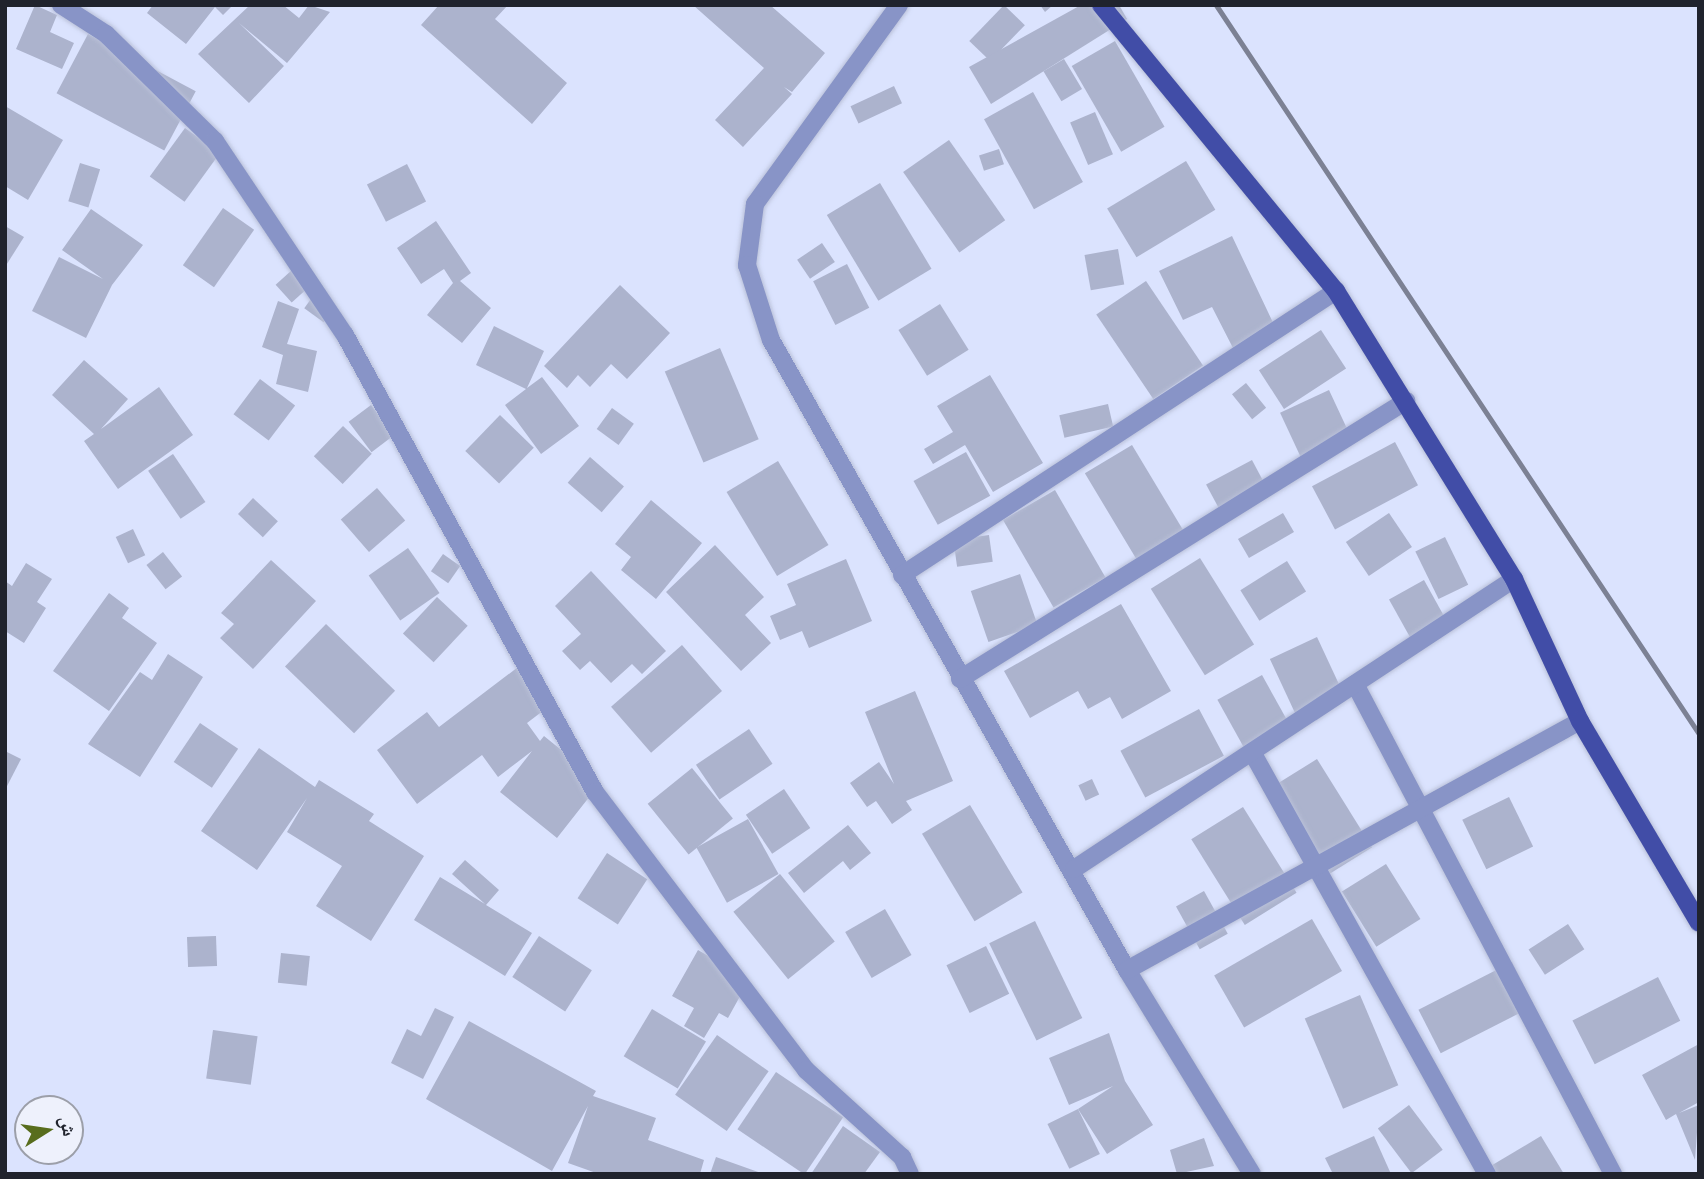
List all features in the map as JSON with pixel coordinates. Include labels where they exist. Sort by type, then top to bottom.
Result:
[{"type":"main road","points":[[1101,5],[1336,291],[1514,579],[1580,721],[1699,923]]},
{"type":"street","points":[[61,5],[106,34],[215,141],[345,335],[595,792],[806,1070],[902,1157],[910,1174]]},
{"type":"street","points":[[899,5],[755,204],[747,265],[771,340],[960,679],[1074,869],[1127,970],[1252,1174]]},
{"type":"street","points":[[902,575],[1336,291]]},
{"type":"street","points":[[960,679],[1406,401]]},
{"type":"street","points":[[1074,869],[1514,579]]},
{"type":"street","points":[[1355,684],[1418,814],[1613,1174]]},
{"type":"street","points":[[1127,970],[1311,866],[1418,814],[1580,721]]},
{"type":"street","points":[[1252,751],[1311,866],[1487,1174]]},
{"type":"building","points":[[35,5],[57,15],[50,32],[74,43],[62,69],[16,49]]},
{"type":"building","points":[[153,5],[233,5],[223,15],[215,7],[186,44],[147,13]]},
{"type":"building","points":[[250,5],[283,5],[299,18],[309,5],[330,12],[287,63],[239,23],[284,66],[249,103],[198,54]]},
{"type":"building","points":[[439,5],[508,5],[495,19],[567,83],[532,124],[421,25]]},
{"type":"building","points":[[693,5],[770,5],[825,53],[792,92],[784,87],[792,94],[743,147],[715,120],[764,68]]},
{"type":"building","points":[[1004,5],[1025,25],[990,61],[969,41]]},
{"type":"building","points":[[1040,5],[1053,5],[1045,12]]},
{"type":"building","points":[[1081,5],[1119,5],[1127,19],[991,104],[969,67]]},
{"type":"building","points":[[88,34],[196,91],[164,150],[57,93]]},
{"type":"building","points":[[1115,41],[1164,127],[1121,152],[1072,66]]},
{"type":"building","points":[[1064,59],[1082,89],[1061,101],[1043,71]]},
{"type":"building","points":[[894,86],[902,103],[859,124],[850,106]]},
{"type":"building","points":[[1033,92],[1083,182],[1034,209],[984,119]]},
{"type":"building","points":[[5,106],[63,140],[28,200],[5,186]]},
{"type":"building","points":[[1095,112],[1113,154],[1088,165],[1070,123]]},
{"type":"building","points":[[185,128],[220,153],[185,202],[150,177]]},
{"type":"building","points":[[949,140],[1005,220],[959,252],[903,172]]},
{"type":"building","points":[[999,149],[1004,164],[984,171],[979,155]]},
{"type":"building","points":[[1186,161],[1215,210],[1136,257],[1107,208]]},
{"type":"building","points":[[80,163],[100,169],[88,207],[68,201]]},
{"type":"building","points":[[407,164],[426,201],[386,222],[367,184]]},
{"type":"building","points":[[880,183],[932,269],[878,301],[827,215]]},
{"type":"building","points":[[223,208],[254,230],[214,287],[183,265]]},
{"type":"building","points":[[91,209],[143,245],[112,285],[86,338],[32,311],[59,257],[103,279],[62,250]]},
{"type":"building","points":[[436,221],[471,273],[460,281],[491,308],[462,343],[427,315],[453,283],[444,269],[421,284],[397,248]]},
{"type":"building","points":[[5,226],[24,237],[5,267]]},
{"type":"building","points":[[1232,236],[1276,329],[1234,350],[1212,307],[1183,320],[1159,271]]},
{"type":"building","points":[[822,243],[835,262],[810,279],[797,260]]},
{"type":"building","points":[[1118,249],[1124,284],[1091,290],[1085,255]]},
{"type":"building","points":[[847,264],[869,308],[835,325],[813,281]]},
{"type":"building","points":[[292,270],[308,288],[292,303],[276,285]]},
{"type":"building","points":[[1146,281],[1203,366],[1153,399],[1096,315]]},
{"type":"building","points":[[620,285],[670,333],[627,379],[611,364],[590,387],[578,375],[567,388],[544,366]]},
{"type":"building","points":[[316,292],[335,306],[324,322],[304,308]]},
{"type":"building","points":[[278,301],[299,309],[287,344],[317,351],[308,392],[276,384],[283,355],[262,347]]},
{"type":"building","points":[[940,304],[969,350],[927,376],[898,330]]},
{"type":"building","points":[[494,326],[544,351],[527,388],[542,377],[579,426],[541,454],[505,405],[526,389],[476,365]]},
{"type":"building","points":[[1321,330],[1346,369],[1284,409],[1259,370]]},
{"type":"building","points":[[720,348],[759,439],[703,463],[665,371]]},
{"type":"building","points":[[84,360],[128,399],[101,429],[159,387],[193,435],[118,489],[84,441],[94,434],[52,395]]},
{"type":"building","points":[[990,375],[1043,463],[993,492],[965,445],[933,464],[924,449],[953,432],[937,406]]},
{"type":"building","points":[[260,379],[295,405],[269,441],[234,414]]},
{"type":"building","points":[[1246,383],[1266,408],[1252,419],[1232,394]]},
{"type":"building","points":[[1329,390],[1353,441],[1304,464],[1280,413]]},
{"type":"building","points":[[1108,404],[1113,426],[1064,438],[1059,415]]},
{"type":"building","points":[[371,405],[394,435],[372,452],[349,422]]},
{"type":"building","points":[[612,408],[634,424],[619,445],[597,429]]},
{"type":"building","points":[[500,415],[534,448],[499,484],[465,451]]},
{"type":"building","points":[[343,426],[372,454],[343,484],[314,456]]},
{"type":"building","points":[[1395,442],[1418,485],[1335,529],[1312,486]]},
{"type":"building","points":[[1132,445],[1185,532],[1137,561],[1085,473]]},
{"type":"building","points":[[966,452],[990,496],[938,525],[914,481]]},
{"type":"building","points":[[173,454],[205,502],[181,519],[148,471]]},
{"type":"building","points":[[590,457],[624,487],[602,512],[568,483]]},
{"type":"building","points":[[1252,460],[1264,483],[1218,507],[1206,484]]},
{"type":"building","points":[[778,461],[828,545],[777,576],[727,492]]},
{"type":"building","points":[[377,488],[405,520],[369,552],[341,519]]},
{"type":"building","points":[[1055,490],[1106,577],[1054,607],[1003,520]]},
{"type":"building","points":[[253,498],[278,521],[263,537],[238,514]]},
{"type":"building","points":[[651,500],[702,543],[656,599],[621,570],[631,557],[615,544]]},
{"type":"building","points":[[1283,513],[1294,532],[1249,558],[1238,539]]},
{"type":"building","points":[[1389,513],[1412,547],[1369,576],[1346,542]]},
{"type":"building","points":[[133,529],[145,555],[128,563],[116,537]]},
{"type":"building","points":[[989,535],[993,562],[957,567],[953,540]]},
{"type":"building","points":[[1445,537],[1468,585],[1439,599],[1415,551]]},
{"type":"building","points":[[715,545],[764,597],[745,615],[771,643],[741,671],[666,592]]},
{"type":"building","points":[[408,548],[440,593],[400,621],[369,576]]},
{"type":"building","points":[[163,552],[182,576],[166,589],[146,565]]},
{"type":"building","points":[[443,554],[460,566],[448,583],[431,571]]},
{"type":"building","points":[[1200,558],[1254,645],[1205,675],[1151,589]]},
{"type":"building","points":[[846,559],[872,621],[809,648],[802,631],[780,640],[770,616],[796,605],[787,584]]},
{"type":"building","points":[[271,560],[316,601],[253,669],[220,638],[234,624],[221,613]]},
{"type":"building","points":[[1287,561],[1306,592],[1259,621],[1240,590]]},
{"type":"building","points":[[26,563],[52,579],[37,602],[46,608],[24,643],[5,631],[5,581],[12,586]]},
{"type":"building","points":[[591,571],[666,651],[642,674],[632,664],[611,683],[590,661],[580,670],[562,651],[581,634],[555,606]]},
{"type":"building","points":[[1020,574],[1038,625],[988,642],[971,591]]},
{"type":"building","points":[[1424,580],[1447,622],[1412,641],[1389,599]]},
{"type":"building","points":[[109,593],[129,608],[122,618],[157,643],[109,711],[53,671]]},
{"type":"building","points":[[437,597],[468,626],[434,662],[403,634]]},
{"type":"building","points":[[1121,604],[1171,691],[1122,719],[1110,697],[1088,709],[1078,691],[1030,718],[1004,671]]},
{"type":"building","points":[[326,624],[395,691],[354,733],[285,666]]},
{"type":"building","points":[[1317,637],[1344,696],[1297,718],[1270,659]]},
{"type":"building","points":[[682,645],[722,691],[651,753],[611,707]]},
{"type":"building","points":[[168,654],[203,677],[140,777],[88,744],[140,672],[152,680]]},
{"type":"building","points":[[522,664],[552,704],[527,723],[540,741],[544,736],[601,782],[557,838],[500,792],[532,751],[498,777],[482,755],[417,804],[377,750],[427,712],[439,727]]},
{"type":"building","points":[[1262,675],[1290,725],[1245,750],[1217,700]]},
{"type":"building","points":[[915,691],[953,781],[906,801],[912,810],[892,824],[876,801],[867,807],[850,783],[879,762],[894,784],[865,712]]},
{"type":"building","points":[[1199,709],[1224,756],[1145,798],[1120,751]]},
{"type":"building","points":[[200,723],[238,749],[212,788],[174,762]]},
{"type":"building","points":[[749,729],[772,764],[719,800],[696,765]]},
{"type":"building","points":[[259,748],[315,787],[319,780],[374,814],[369,821],[424,856],[371,941],[316,906],[342,866],[287,832],[307,798],[257,870],[201,831]]},
{"type":"building","points":[[5,751],[21,759],[5,790]]},
{"type":"building","points":[[1317,759],[1372,847],[1322,878],[1267,790]]},
{"type":"building","points":[[692,768],[733,819],[689,854],[648,804]]},
{"type":"building","points":[[1092,779],[1099,794],[1086,801],[1078,785]]},
{"type":"building","points":[[784,789],[810,828],[772,854],[746,815]]},
{"type":"building","points":[[1509,797],[1533,846],[1486,869],[1462,820]]},
{"type":"building","points":[[970,805],[1023,892],[975,921],[922,834]]},
{"type":"building","points":[[1243,807],[1297,893],[1245,925],[1191,839]]},
{"type":"building","points":[[748,819],[779,874],[727,903],[696,848]]},
{"type":"building","points":[[848,825],[871,853],[850,870],[843,861],[804,893],[788,873]]},
{"type":"building","points":[[607,853],[647,879],[618,924],[578,898]]},
{"type":"building","points":[[465,860],[499,890],[486,905],[532,933],[505,976],[414,920],[440,877],[485,904],[452,874]]},
{"type":"building","points":[[1386,864],[1420,919],[1376,947],[1342,892]]},
{"type":"building","points":[[780,874],[835,942],[788,979],[733,912]]},
{"type":"building","points":[[1204,891],[1228,934],[1200,949],[1176,907]]},
{"type":"building","points":[[885,909],[911,955],[872,978],[845,932]]},
{"type":"building","points":[[1312,919],[1342,971],[1244,1027],[1214,976]]},
{"type":"building","points":[[1035,921],[1082,1018],[1037,1040],[989,943]]},
{"type":"building","points":[[1568,924],[1584,949],[1545,975],[1529,950]]},
{"type":"building","points":[[216,936],[217,966],[188,967],[187,937]]},
{"type":"building","points":[[539,936],[592,970],[565,1011],[512,977]]},
{"type":"building","points":[[986,946],[1009,994],[970,1013],[946,965]]},
{"type":"building","points":[[698,950],[749,980],[728,1018],[719,1013],[704,1038],[684,1026],[694,1008],[672,996]]},
{"type":"building","points":[[281,953],[310,956],[307,986],[278,983]]},
{"type":"building","points":[[1512,962],[1534,1006],[1441,1053],[1418,1010]]},
{"type":"building","points":[[1658,977],[1680,1021],[1595,1064],[1572,1021]]},
{"type":"building","points":[[1360,995],[1398,1085],[1343,1109],[1305,1018]]},
{"type":"building","points":[[435,1008],[454,1017],[423,1079],[391,1063],[407,1029],[421,1036]]},
{"type":"building","points":[[652,1009],[706,1041],[678,1089],[624,1056]]},
{"type":"building","points":[[469,1021],[596,1091],[593,1096],[656,1118],[648,1140],[704,1160],[700,1174],[599,1174],[568,1163],[588,1106],[552,1171],[426,1099]]},
{"type":"building","points":[[213,1030],[258,1036],[251,1085],[206,1079]]},
{"type":"building","points":[[1109,1033],[1125,1081],[1153,1125],[1107,1154],[1078,1109],[1113,1086],[1069,1105],[1049,1058]]},
{"type":"building","points":[[717,1035],[769,1071],[727,1131],[675,1095]]},
{"type":"building","points":[[1699,1044],[1699,1102],[1679,1113],[1699,1105],[1695,1160],[1676,1114],[1666,1120],[1642,1075]]},
{"type":"building","points":[[776,1072],[843,1117],[805,1174],[737,1129]]},
{"type":"building","points":[[1409,1105],[1443,1150],[1412,1173],[1378,1128]]},
{"type":"building","points":[[1078,1109],[1100,1154],[1069,1169],[1047,1124]]},
{"type":"building","points":[[843,1126],[880,1152],[864,1174],[811,1174]]},
{"type":"building","points":[[1374,1136],[1391,1174],[1333,1174],[1325,1158]]},
{"type":"building","points":[[1541,1136],[1564,1174],[1492,1174],[1489,1167]]},
{"type":"building","points":[[1204,1138],[1214,1166],[1177,1174],[1170,1150]]},
{"type":"building","points":[[716,1157],[761,1173],[761,1174],[710,1174]]},
{"type":"railway","points":[[1216,5],[1699,734]]}]
